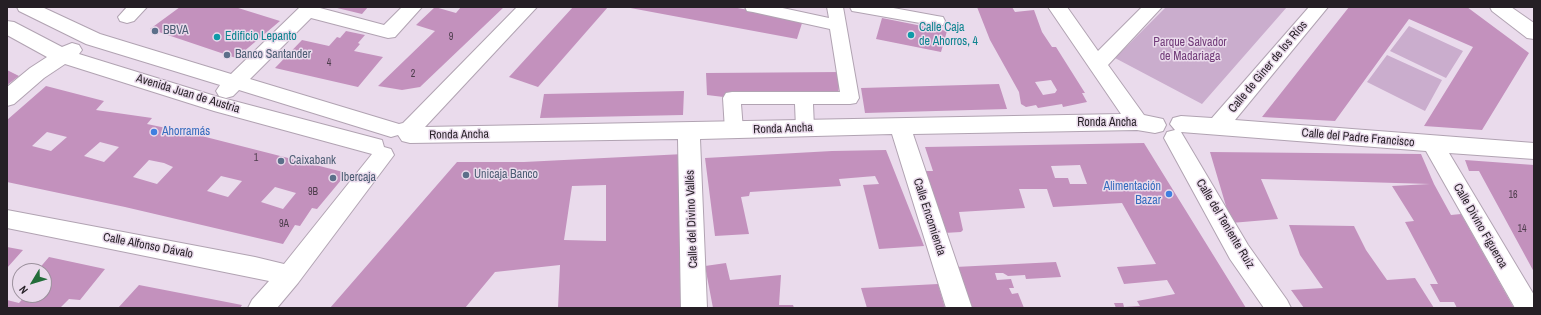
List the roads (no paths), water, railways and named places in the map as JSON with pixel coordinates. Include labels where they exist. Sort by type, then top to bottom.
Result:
[{"type":"street","name":"Avenida Juan de Austria","points":[[26,7],[93,40],[402,132]]},
{"type":"street","points":[[214,103],[309,9],[388,32],[413,7]]},
{"type":"street","points":[[261,308],[289,276],[364,180],[379,151],[394,155],[404,150],[410,143],[402,132],[409,130],[528,7]]},
{"type":"street","points":[[753,7],[838,25]]},
{"type":"street","points":[[734,130],[732,98],[850,98],[835,7]]},
{"type":"street","points":[[858,7],[937,21]]},
{"type":"street","name":"Calle del Padre Francisco","points":[[1057,7],[1096,65],[1146,124],[1155,128],[1161,135],[1178,131],[1217,127],[1534,151]]},
{"type":"street","points":[[1096,65],[1153,7]]},
{"type":"street","name":"Calle de Giner de los Ríos","points":[[1217,127],[1319,7]]},
{"type":"street","points":[[1499,7],[1534,33]]},
{"type":"street","name":"Avenida Juan de Austria","points":[[7,27],[62,56],[214,103],[379,151]]},
{"type":"street","points":[[7,99],[38,73],[62,56],[93,40]]},
{"type":"street","points":[[804,98],[805,128]]},
{"type":"street","name":"Ronda Ancha","points":[[402,132],[689,131],[900,126],[1146,124]]},
{"type":"street","name":"Calle Encomienda","points":[[900,126],[959,308]]},
{"type":"street","name":"Calle del Divino Vallés","points":[[689,131],[694,308]]},
{"type":"street","name":"Calle del Teniente Ruiz","points":[[1178,131],[1239,252],[1278,308]]},
{"type":"street","name":"Calle Divino Figueroa","points":[[1433,144],[1528,308]]},
{"type":"street","name":"Calle Alfonso Dávalo","points":[[7,219],[289,276]]},
{"type":"place","name":"BBVA","points":[[155,31]]},
{"type":"place","name":"Calle Caja de Ahorros, 4","points":[[911,35]]},
{"type":"place","name":"Edificio Lepanto","points":[[217,37]]},
{"type":"place","name":"Banco Santander","points":[[227,55]]},
{"type":"place","name":"Ahorramás","points":[[154,132]]},
{"type":"place","name":"Caixabank","points":[[281,161]]},
{"type":"place","name":"Unicaja Banco","points":[[466,175]]},
{"type":"place","name":"Ibercaja","points":[[333,178]]},
{"type":"place","name":"Alimentación Bazar","points":[[1169,194]]},
{"type":"park label","name":"Parque Salvador de Madariaga","points":[[1190,50]]}]
